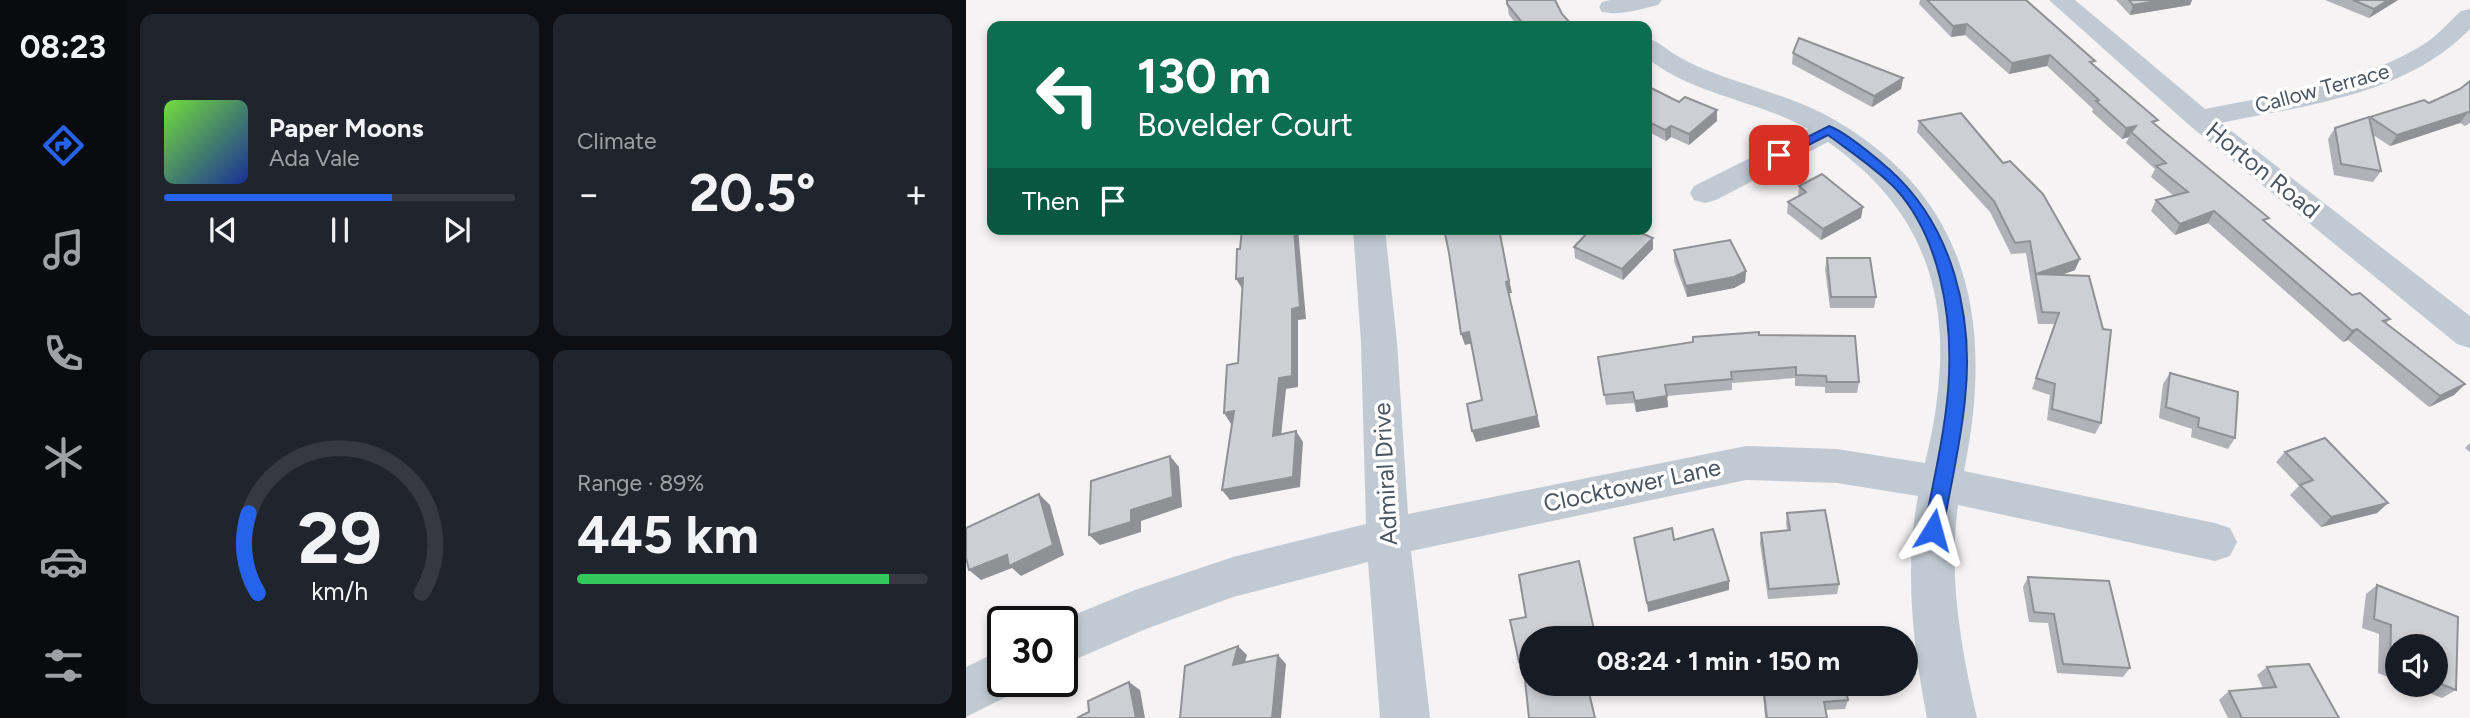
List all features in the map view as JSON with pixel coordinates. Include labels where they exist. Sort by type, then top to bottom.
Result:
[{"type":"street","points":[[1614,11],[1650,0]]},
{"type":"street","name":"Horton Road","points":[[2061,0],[2199,119],[2470,335]]},
{"type":"street","name":"Callow Terrace","points":[[2199,119],[2307,95],[2403,67],[2432,51],[2470,16]]},
{"type":"street","points":[[1652,49],[1688,72],[1790,109],[1829,130],[1878,166],[1899,186],[1917,206],[1941,252],[1956,313],[1959,352],[1957,399],[1933,530],[1941,672],[1952,718]]},
{"type":"street","points":[[1705,192],[1829,130]]},
{"type":"street","name":"Admiral Drive","points":[[1369,235],[1378,342],[1388,537],[1405,718]]},
{"type":"street","name":"Clocktower Lane","points":[[1078,636],[1135,611],[1233,577],[1388,537],[1689,472],[1746,463],[1836,466],[1940,482],[2215,542]]},
{"type":"street","points":[[966,693],[987,682]]},
{"type":"building","points":[[1507,0],[1555,0],[1568,21],[1521,21],[1507,4]]},
{"type":"building","points":[[1927,0],[2026,0],[2095,61],[2090,62],[2158,120],[2152,122],[2269,218],[2263,220],[2352,295],[2360,293],[2390,319],[2383,321],[2465,384],[2440,396],[2357,329],[2352,331],[2214,211],[2180,224],[2156,200],[2188,192],[2156,166],[2166,163],[2131,132],[2136,126],[2126,128],[2050,55],[2012,63],[1967,24],[1953,26]]},
{"type":"building","points":[[2129,0],[2162,0],[2133,5]]},
{"type":"building","points":[[2353,0],[2388,0],[2374,9]]},
{"type":"building","points":[[1799,38],[1903,78],[1874,96],[1793,53]]},
{"type":"building","points":[[2470,81],[2470,113],[2397,135],[2370,117],[2424,100],[2429,103],[2460,89]]},
{"type":"building","points":[[1652,88],[1679,102],[1685,97],[1717,110],[1689,134],[1671,126],[1665,130],[1652,124]]},
{"type":"building","points":[[1961,113],[2003,163],[2010,161],[2043,194],[2080,259],[2036,274],[2089,276],[2103,329],[2111,330],[2101,423],[2052,409],[2055,384],[2036,378],[2059,313],[2042,312],[2030,241],[2015,243],[1994,201],[1919,121]]},
{"type":"building","points":[[2369,117],[2381,171],[2341,164],[2335,128]]},
{"type":"building","points":[[1822,174],[1863,207],[1823,229],[1788,202],[1806,192],[1799,186]]},
{"type":"building","points":[[1241,235],[1294,235],[1300,307],[1292,309],[1292,376],[1279,378],[1273,436],[1296,431],[1293,477],[1222,490],[1234,411],[1224,413],[1227,365],[1238,363],[1243,278],[1236,279],[1237,249],[1240,249]]},
{"type":"building","points":[[1445,235],[1500,235],[1509,281],[1506,282],[1537,416],[1472,431],[1467,404],[1482,400],[1469,332],[1461,334]]},
{"type":"building","points":[[1585,235],[1646,235],[1653,238],[1622,269],[1574,247]]},
{"type":"building","points":[[1730,240],[1746,271],[1734,277],[1686,286],[1674,250]]},
{"type":"building","points":[[1827,258],[1870,258],[1876,297],[1831,297]]},
{"type":"building","points":[[1759,332],[1759,335],[1855,336],[1859,382],[1827,382],[1826,376],[1796,375],[1796,367],[1731,372],[1732,379],[1665,385],[1667,396],[1635,401],[1633,392],[1604,395],[1598,357],[1693,342],[1693,337]]},
{"type":"building","points":[[2170,373],[2238,392],[2235,438],[2198,427],[2199,418],[2166,407]]},
{"type":"building","points":[[2325,438],[2388,503],[2331,517],[2300,485],[2313,480],[2285,452]]},
{"type":"building","points":[[1170,456],[1173,497],[1131,510],[1131,522],[1089,535],[1091,481]]},
{"type":"building","points":[[1039,494],[1053,545],[1009,566],[1007,555],[969,570],[966,558],[966,528]]},
{"type":"building","points":[[1825,510],[1839,584],[1769,589],[1761,533],[1790,530],[1787,513]]},
{"type":"building","points":[[1672,528],[1674,540],[1713,529],[1729,581],[1647,603],[1634,538]]},
{"type":"building","points":[[1579,561],[1593,626],[1519,626],[1519,662],[1510,620],[1526,617],[1519,575]]},
{"type":"building","points":[[2028,577],[2109,581],[2130,668],[2063,664],[2054,614],[2034,612]]},
{"type":"building","points":[[2377,585],[2458,617],[2456,690],[2448,687],[2448,634],[2391,634],[2391,625],[2374,619]]},
{"type":"building","points":[[1238,646],[1233,665],[1278,655],[1272,718],[1180,718],[1185,666]]},
{"type":"building","points":[[2309,664],[2339,718],[2242,718],[2229,691],[2276,687],[2267,667]]},
{"type":"building","points":[[1129,682],[1136,718],[1077,718],[1089,712],[1088,701]]},
{"type":"building","points":[[1527,696],[1590,696],[1595,718],[1529,718]]},
{"type":"building","points":[[1764,696],[1847,696],[1848,700],[1824,702],[1827,718],[1767,718]]},
{"type":"route","points":[[1779,155],[1829,130],[1878,166],[1899,186],[1917,206],[1941,252],[1956,313],[1959,352],[1957,399],[1933,530]]}]
